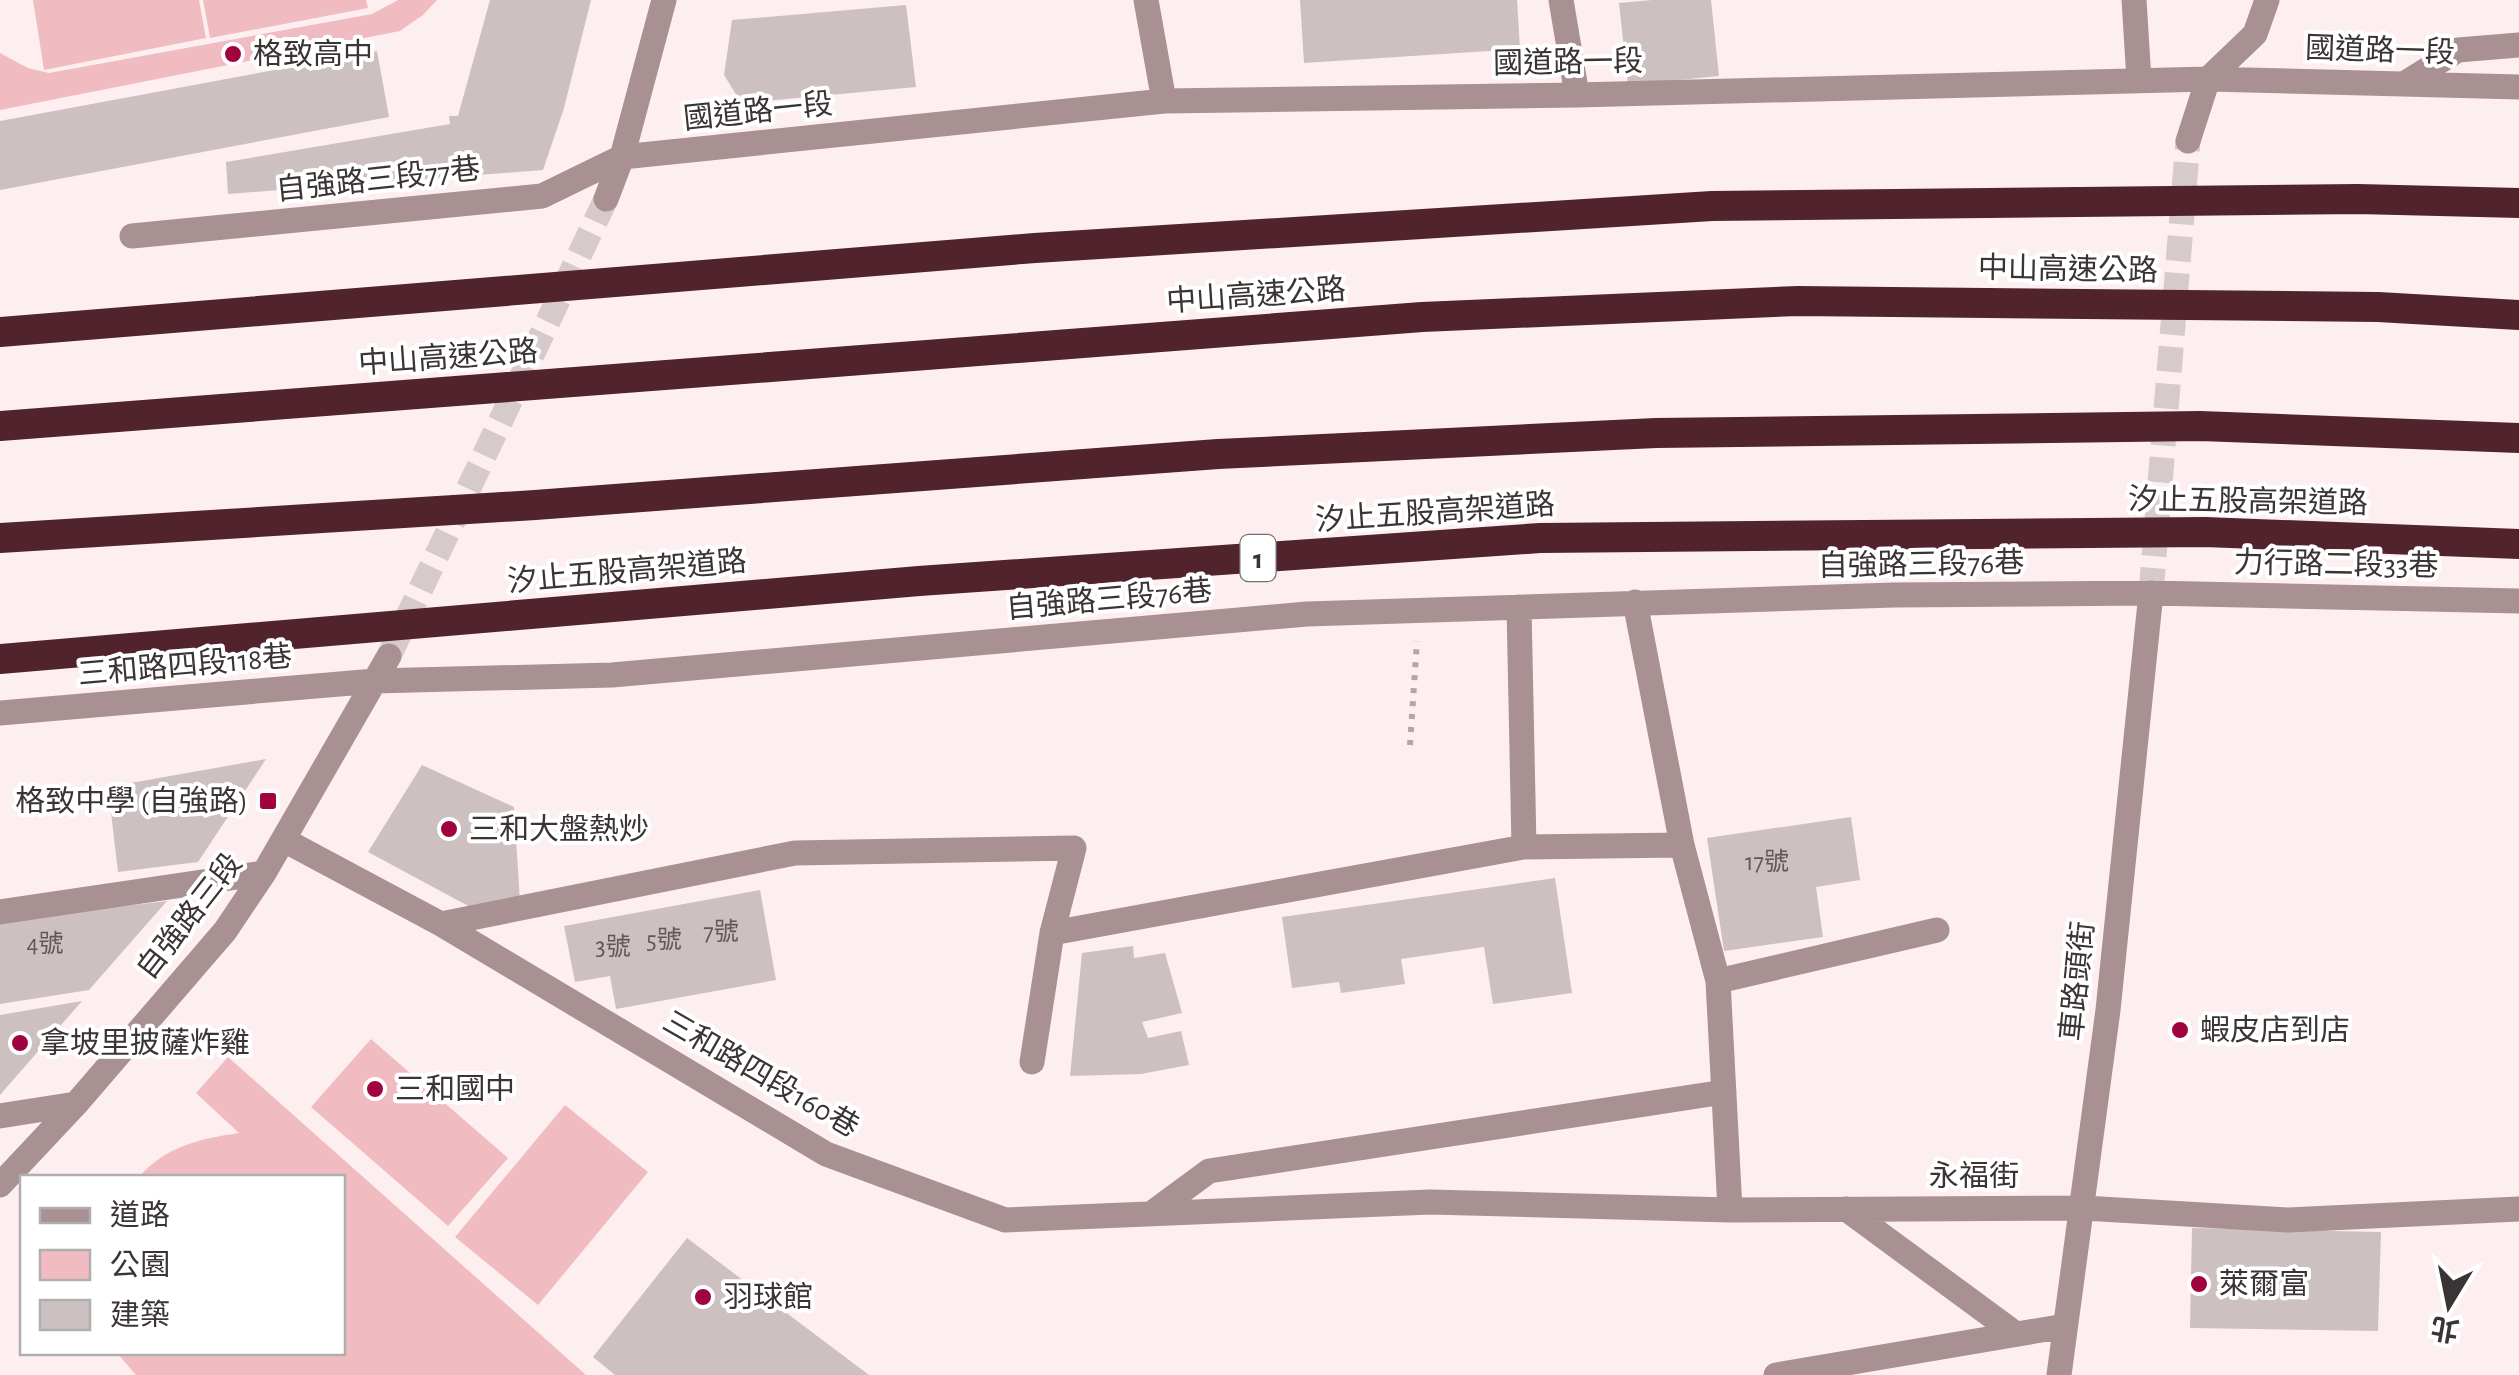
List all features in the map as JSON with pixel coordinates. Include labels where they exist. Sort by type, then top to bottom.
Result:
[{"type":"highway","points":[[0,332],[1036,248],[1712,206],[2358,198],[2519,203]]},
{"type":"highway","name":"中山高速公路","points":[[0,426],[1501,314],[1818,302],[2378,307],[2519,315]]},
{"type":"highway","points":[[0,538],[535,505],[1218,454],[1656,433],[2200,426],[2519,438]]},
{"type":"highway","name":"汐止五股高架道路","points":[[0,659],[919,581],[1540,538],[2204,532],[2519,544]]},
{"type":"street","points":[[606,199],[622,158],[664,0]]},
{"type":"street","points":[[1146,0],[1164,102]]},
{"type":"street","points":[[1561,0],[1577,95]]},
{"type":"street","points":[[2134,0],[2139,80]]},
{"type":"street","points":[[2188,141],[2208,79],[2255,34],[2267,0]]},
{"type":"street","points":[[2406,82],[2458,50],[2519,46]]},
{"type":"street","name":"國道路一段","points":[[622,158],[1164,102],[2208,79],[2519,87]]},
{"type":"street","name":"自強路三段77巷","points":[[132,236],[542,196],[622,158]]},
{"type":"street","name":"力行路二段33巷","points":[[2151,593],[2519,601]]},
{"type":"street","name":"自強路三段76巷","points":[[375,681],[612,675],[1307,614],[1894,595],[2151,593]]},
{"type":"street","name":"車路頭街","points":[[2059,1375],[2084,1208],[2151,593]]},
{"type":"street","points":[[1635,602],[1682,845],[1718,981],[1730,1210]]},
{"type":"street","points":[[1519,607],[1524,847]]},
{"type":"street","name":"自強路三段","points":[[0,1185],[76,1104],[225,931],[284,840],[389,656]]},
{"type":"street","name":"三和路四段118巷","points":[[0,712],[375,681]]},
{"type":"street","name":"三和路四段160巷","points":[[284,840],[441,924],[826,1154],[1005,1220],[1430,1202]]},
{"type":"street","points":[[1052,933],[1524,847],[1682,845]]},
{"type":"street","points":[[441,924],[795,853],[1074,848],[1052,933],[1032,1062]]},
{"type":"street","points":[[0,912],[264,873]]},
{"type":"street","points":[[1718,981],[1937,930]]},
{"type":"street","points":[[1152,1213],[1209,1171],[1724,1092]]},
{"type":"street","points":[[0,1116],[76,1104]]},
{"type":"street","name":"永福街","points":[[1430,1202],[1730,1210],[2084,1208],[2288,1220],[2519,1210]]},
{"type":"street","points":[[1846,1210],[2016,1334]]},
{"type":"street","points":[[1776,1375],[2066,1326]]},
{"type":"path","points":[[1410,745],[1419,610]]},
{"type":"green space","points":[[33,0],[199,0],[206,38],[44,70]]},
{"type":"green space","points":[[203,0],[366,0],[368,8],[210,38]]},
{"type":"green space","points":[[398,0],[437,0],[400,31],[0,110],[0,53],[28,68],[49,73],[372,14]]},
{"type":"green space","points":[[371,1039],[508,1158],[448,1226],[311,1107]]},
{"type":"green space","points":[[228,1057],[586,1375],[136,1375],[119,1355],[345,1355],[345,1175],[141,1175],[172,1151],[239,1133],[196,1093]]},
{"type":"green space","points":[[565,1105],[648,1172],[538,1305],[455,1237]]},
{"type":"building","points":[[490,0],[591,0],[564,108],[543,170],[228,194],[226,162],[450,124],[449,116],[458,116]]},
{"type":"building","points":[[1300,0],[1517,0],[1520,49],[1304,63]]},
{"type":"building","points":[[1711,0],[1719,76],[1628,85],[1619,3]]},
{"type":"building","points":[[906,5],[916,87],[753,102],[737,96],[724,75],[732,20]]},
{"type":"building","points":[[377,51],[389,117],[0,190],[0,121]]},
{"type":"building","points":[[266,759],[198,862],[118,872],[108,787]]},
{"type":"building","name":"三和大盤熱炒","points":[[422,765],[514,807],[520,902],[472,908],[368,852]]},
{"type":"building","points":[[1851,817],[1860,880],[1816,887],[1823,937],[1724,951],[1707,838]]},
{"type":"building","points":[[1555,878],[1572,993],[1493,1004],[1484,947],[1401,959],[1405,984],[1341,993],[1339,982],[1292,988],[1282,917]]},
{"type":"building","points":[[760,890],[776,980],[616,1009],[610,976],[575,982],[564,926]]},
{"type":"building","points":[[167,901],[89,990],[0,1004],[0,921]]},
{"type":"building","points":[[1133,946],[1134,958],[1165,953],[1182,1013],[1142,1022],[1148,1038],[1181,1031],[1189,1065],[1141,1074],[1070,1076],[1082,953]]},
{"type":"building","points":[[82,1001],[0,1095],[0,1015]]},
{"type":"building","points":[[2192,1228],[2381,1232],[2378,1331],[2190,1328]]},
{"type":"building","name":"羽球館","points":[[687,1238],[869,1375],[615,1375],[593,1357]]},
{"type":"tunnel","points":[[2151,593],[2188,141]]},
{"type":"tunnel","points":[[389,656],[606,199]]},
{"type":"place","name":"格致高中","points":[[233,54]]},
{"type":"place","name":"格致中學 (自強路)","points":[[268,801]]},
{"type":"place","name":"三和大盤熱炒","points":[[449,829]]},
{"type":"place","name":"蝦皮店到店","points":[[2180,1030]]},
{"type":"place","name":"拿坡里披薩炸雞","points":[[20,1043]]},
{"type":"place","name":"三和國中","points":[[375,1089]]},
{"type":"place","name":"萊爾富","points":[[2199,1284]]},
{"type":"place","name":"羽球館","points":[[703,1297]]}]
